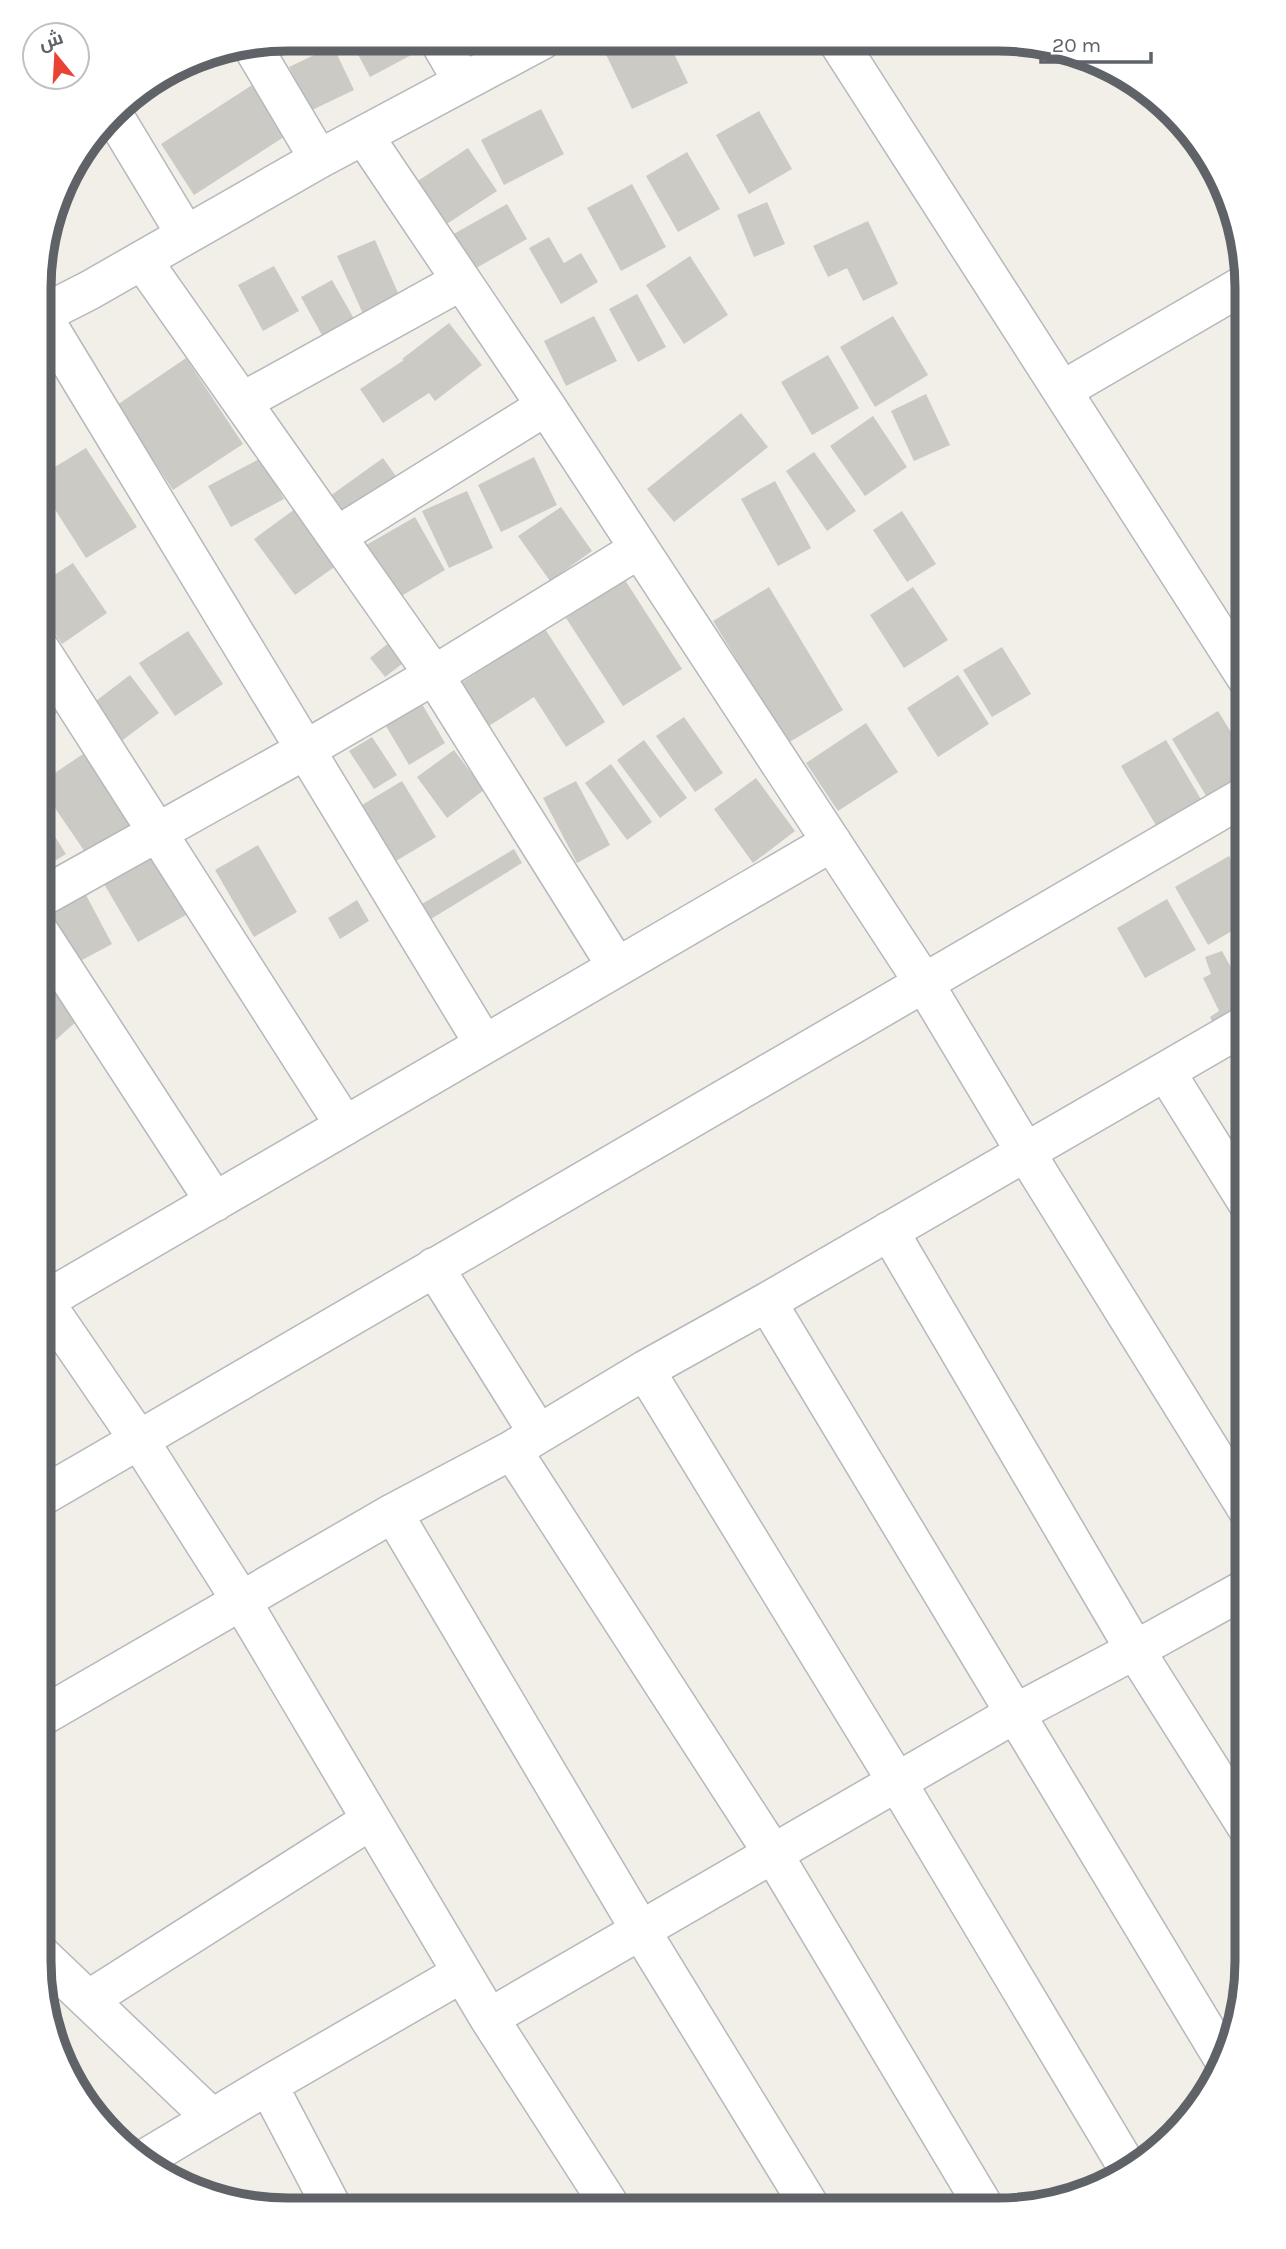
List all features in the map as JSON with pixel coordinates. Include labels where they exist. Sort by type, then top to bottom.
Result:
[{"type":"street","points":[[445,51],[463,82]]},
{"type":"street","points":[[51,309],[90,290],[319,159],[521,51]]},
{"type":"street","points":[[844,51],[1235,660]]},
{"type":"street","points":[[256,53],[319,159]]},
{"type":"street","points":[[118,123],[186,235]]},
{"type":"street","points":[[364,136],[546,407],[924,983],[1235,1490]]},
{"type":"street","points":[[142,260],[434,675],[617,967]]},
{"type":"street","points":[[242,402],[461,281]]},
{"type":"street","points":[[1063,390],[1235,290]]},
{"type":"street","points":[[51,331],[484,1044]]},
{"type":"street","points":[[337,536],[546,407]]},
{"type":"street","points":[[51,892],[434,675],[639,549]]},
{"type":"street","points":[[51,666],[345,1126]]},
{"type":"street","points":[[51,1491],[1235,802]]},
{"type":"street","points":[[51,1292],[215,1202],[832,842]]},
{"type":"street","points":[[51,950],[215,1202]]},
{"type":"street","points":[[51,1711],[1235,1031]]},
{"type":"street","points":[[1166,1072],[1235,1183]]},
{"type":"street","points":[[889,1231],[1135,1650],[1235,1808]]},
{"type":"street","points":[[434,1268],[525,1441],[979,2198]]},
{"type":"street","points":[[767,1302],[1218,2050]]},
{"type":"street","points":[[51,1310],[139,1440],[242,1602],[489,2018],[605,2198]]},
{"type":"street","points":[[645,1370],[897,1782],[1124,2162]]},
{"type":"street","points":[[393,1513],[641,1931],[805,2198]]},
{"type":"street","points":[[489,2018],[1016,1713],[1235,1595]]},
{"type":"street","points":[[88,2000],[371,1820]]},
{"type":"street","points":[[51,1965],[212,2118]]},
{"type":"street","points":[[151,2155],[462,1973]]},
{"type":"street","points":[[268,2085],[328,2198]]},
{"type":"building","points":[[323,51],[335,51],[354,90],[310,111],[289,67]]},
{"type":"building","points":[[356,51],[415,53],[370,77]]},
{"type":"building","points":[[604,51],[673,51],[688,83],[632,109]]},
{"type":"building","points":[[260,80],[293,131],[194,195],[161,144]]},
{"type":"building","points":[[541,109],[564,154],[504,185],[481,140]]},
{"type":"building","points":[[759,111],[792,169],[749,194],[716,135]]},
{"type":"building","points":[[468,148],[497,191],[436,231],[407,188]]},
{"type":"building","points":[[687,152],[720,209],[678,232],[646,176]]},
{"type":"building","points":[[632,184],[666,247],[621,271],[587,208]]},
{"type":"building","points":[[767,202],[785,244],[754,257],[737,215]]},
{"type":"building","points":[[507,204],[527,239],[471,271],[450,236]]},
{"type":"building","points":[[868,221],[898,284],[863,301],[847,268],[828,277],[813,246]]},
{"type":"building","points":[[549,237],[564,263],[581,253],[598,282],[561,304],[529,248]]},
{"type":"building","points":[[375,240],[405,309],[368,325],[337,256]]},
{"type":"building","points":[[690,256],[728,315],[684,344],[646,285]]},
{"type":"building","points":[[274,266],[299,311],[263,331],[238,285]]},
{"type":"building","points":[[332,280],[365,338],[333,355],[301,297]]},
{"type":"building","points":[[637,294],[666,347],[638,362],[609,309]]},
{"type":"building","points":[[594,316],[617,361],[566,386],[544,341]]},
{"type":"building","points":[[893,316],[928,375],[875,407],[840,347]]},
{"type":"building","points":[[449,323],[482,365],[435,401],[429,393],[383,423],[360,389],[404,360],[402,359]]},
{"type":"building","points":[[828,355],[859,408],[812,435],[781,382]]},
{"type":"building","points":[[186,358],[243,444],[173,490],[117,405]]},
{"type":"building","points":[[926,394],[950,445],[914,461],[891,411]]},
{"type":"building","points":[[741,413],[768,447],[674,522],[647,489]]},
{"type":"building","points":[[873,416],[907,467],[865,496],[830,446]]},
{"type":"building","points":[[86,448],[137,527],[86,558],[51,503],[51,469]]},
{"type":"building","points":[[814,452],[856,511],[827,531],[786,471]]},
{"type":"building","points":[[534,457],[557,505],[501,532],[478,485]]},
{"type":"building","points":[[261,458],[284,499],[231,527],[208,486]]},
{"type":"building","points":[[383,458],[403,486],[350,524],[330,496]]},
{"type":"building","points":[[775,481],[811,548],[778,566],[741,499]]},
{"type":"building","points":[[467,491],[493,548],[449,568],[422,511]]},
{"type":"building","points":[[299,506],[340,563],[295,595],[254,539]]},
{"type":"building","points":[[561,507],[592,551],[550,581],[518,536]]},
{"type":"building","points":[[902,511],[936,564],[907,582],[873,530]]},
{"type":"building","points":[[415,517],[445,570],[393,601],[361,548]]},
{"type":"building","points":[[73,563],[107,613],[62,644],[51,628],[51,577]]},
{"type":"building","points":[[625,580],[682,669],[623,706],[566,618]]},
{"type":"building","points":[[769,587],[843,710],[788,743],[713,621]]},
{"type":"building","points":[[913,587],[948,640],[904,668],[870,615]]},
{"type":"building","points":[[545,629],[605,722],[566,747],[534,697],[481,731],[453,688]]},
{"type":"building","points":[[188,631],[223,684],[175,716],[139,663]]},
{"type":"building","points":[[396,637],[411,657],[385,677],[370,658]]},
{"type":"building","points":[[1002,647],[1031,694],[992,717],[963,670]]},
{"type":"building","points":[[130,675],[159,713],[116,745],[88,707]]},
{"type":"building","points":[[958,675],[989,724],[938,757],[907,708]]},
{"type":"building","points":[[51,693],[62,709],[51,716]]},
{"type":"building","points":[[422,704],[445,743],[409,765],[386,726]]},
{"type":"building","points":[[1218,711],[1235,739],[1235,782],[1208,799],[1172,739]]},
{"type":"building","points":[[684,717],[723,773],[695,792],[656,736]]},
{"type":"building","points":[[866,723],[898,772],[838,811],[806,763]]},
{"type":"building","points":[[372,737],[397,775],[374,789],[349,751]]},
{"type":"building","points":[[644,740],[687,798],[660,818],[617,760]]},
{"type":"building","points":[[1166,740],[1202,801],[1157,827],[1121,766]]},
{"type":"building","points":[[89,750],[137,822],[87,855],[51,802],[51,776]]},
{"type":"building","points":[[454,750],[484,790],[447,818],[417,777]]},
{"type":"building","points":[[611,764],[652,822],[627,840],[585,783]]},
{"type":"building","points":[[756,778],[795,831],[753,863],[714,809]]},
{"type":"building","points":[[402,781],[436,837],[391,864],[357,808]]},
{"type":"building","points":[[576,781],[610,845],[577,863],[543,798]]},
{"type":"building","points":[[51,830],[66,854],[51,863]]},
{"type":"building","points":[[258,845],[297,912],[254,937],[215,870]]},
{"type":"building","points":[[149,849],[186,915],[138,942],[100,877]]},
{"type":"building","points":[[514,849],[522,863],[431,919],[422,904]]},
{"type":"building","points":[[1229,856],[1235,867],[1235,929],[1208,945],[1175,887]]},
{"type":"building","points":[[86,895],[112,944],[69,967],[51,933],[51,914]]},
{"type":"building","points":[[1167,899],[1196,950],[1145,978],[1117,928]]},
{"type":"building","points":[[357,900],[369,921],[340,939],[328,918]]},
{"type":"building","points":[[1222,951],[1235,975],[1235,1026],[1219,1036],[1210,1017],[1219,1011],[1203,978],[1211,974],[1205,957]]},
{"type":"building","points":[[51,989],[78,1020],[51,1044]]}]
